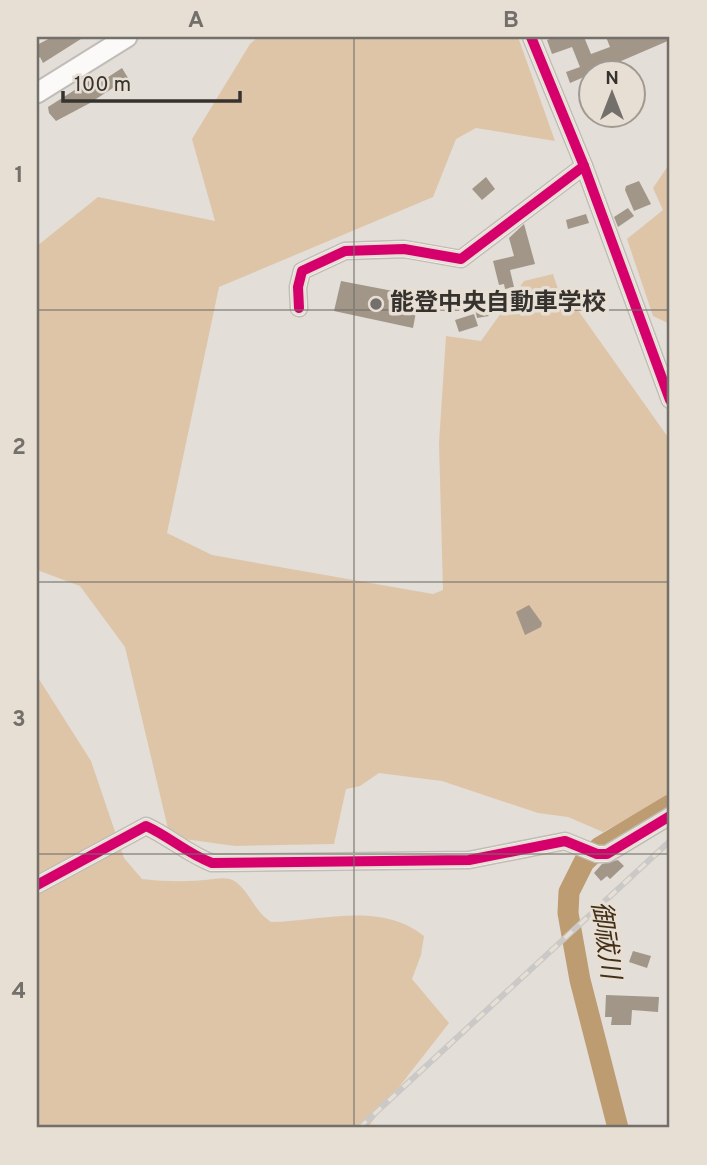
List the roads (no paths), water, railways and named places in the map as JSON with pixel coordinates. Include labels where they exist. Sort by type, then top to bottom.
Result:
[{"type":"main road","points":[[37,93],[127,37]]},
{"type":"street","points":[[531,37],[584,166],[670,400]]},
{"type":"street","points":[[299,308],[298,287],[302,271],[345,251],[404,248],[461,259],[584,166]]},
{"type":"street","points":[[37,885],[146,826],[164,835],[189,854],[212,863],[469,860],[565,841],[593,852],[607,854],[670,816]]},
{"type":"waterway","name":"御祓川","points":[[618,1128],[580,980],[568,913],[569,892],[584,862],[600,847],[670,805]]},
{"type":"railway","points":[[359,1128],[670,841]]},
{"type":"place","name":"能登中央自動車学校","points":[[376,304]]}]
